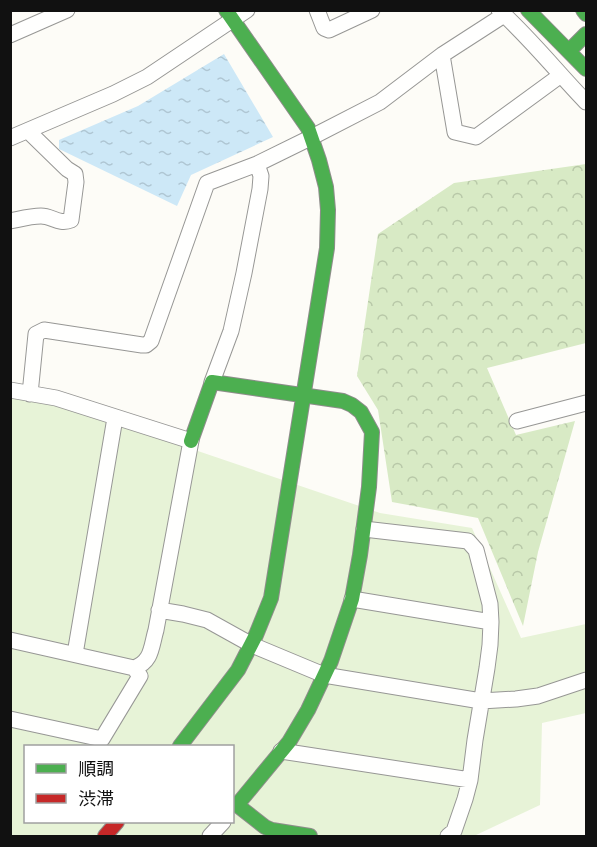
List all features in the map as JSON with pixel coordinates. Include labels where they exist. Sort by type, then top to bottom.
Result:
[{"type":"main road","points":[[528,10],[586,69]]},
{"type":"main road","points":[[583,10],[586,14]]},
{"type":"main road","points":[[182,745],[238,670],[252,645],[271,598],[329,232],[326,187],[308,128],[230,15]]},
{"type":"main road","points":[[567,49],[586,34]]},
{"type":"main road","points":[[190,441],[212,382],[343,401],[361,412],[372,432],[369,488],[352,599],[331,661],[290,742],[235,807],[272,830],[310,837]]},
{"type":"main road","points":[[105,837],[116,823]]},
{"type":"street","points":[[10,35],[67,10]]},
{"type":"street","points":[[10,138],[147,77],[230,15],[247,10]]},
{"type":"street","points":[[317,10],[324,28],[329,30],[372,10]]},
{"type":"street","points":[[30,394],[36,334],[44,330],[142,345],[151,341],[207,183],[257,164],[380,102],[502,13],[586,102]]},
{"type":"street","points":[[542,53],[550,49],[567,49]]},
{"type":"street","points":[[442,56],[455,132],[476,137],[561,75]]},
{"type":"street","points":[[10,221],[44,216],[59,222],[71,220],[75,174],[28,131]]},
{"type":"street","points":[[212,382],[231,331],[244,273],[260,189],[261,176],[257,164]]},
{"type":"street","points":[[10,390],[56,399],[190,441],[156,630],[147,660],[134,668],[10,640]]},
{"type":"street","points":[[517,421],[586,403]]},
{"type":"street","points":[[75,654],[115,418]]},
{"type":"street","points":[[364,529],[468,541],[476,550],[490,604],[491,622],[487,668],[470,780],[454,831],[448,837]]},
{"type":"street","points":[[352,599],[491,622]]},
{"type":"street","points":[[159,610],[207,620],[252,645],[324,675],[481,701],[538,696],[586,680]]},
{"type":"street","points":[[10,719],[102,739],[140,676],[134,668]]},
{"type":"street","points":[[281,751],[470,780]]},
{"type":"street","points":[[210,837],[222,823]]},
{"type":"green space","points":[[586,164],[586,343],[487,368],[516,435],[575,421],[538,552],[523,626],[478,518],[392,502],[378,410],[357,376],[378,234],[454,183]]},
{"type":"green space","points":[[10,389],[380,513],[472,528],[521,638],[586,624],[586,713],[542,723],[540,805],[474,836],[11,836]]},
{"type":"water","points":[[224,54],[273,137],[191,175],[177,206],[59,149],[59,140],[138,106]]},
{"type":"traffic: fast","points":[[181,745],[238,670],[271,598],[327,248],[326,187],[308,128],[226,10]]},
{"type":"traffic: fast","points":[[528,10],[586,69]]},
{"type":"traffic: fast","points":[[583,10],[586,14]]},
{"type":"traffic: fast","points":[[569,51],[586,34]]},
{"type":"traffic: fast","points":[[191,441],[212,382],[343,401],[361,412],[372,432],[369,487],[360,555],[352,599],[331,661],[308,710],[289,742],[237,805],[272,830],[310,836]]},
{"type":"traffic: jam","points":[[105,836],[116,823]]}]
